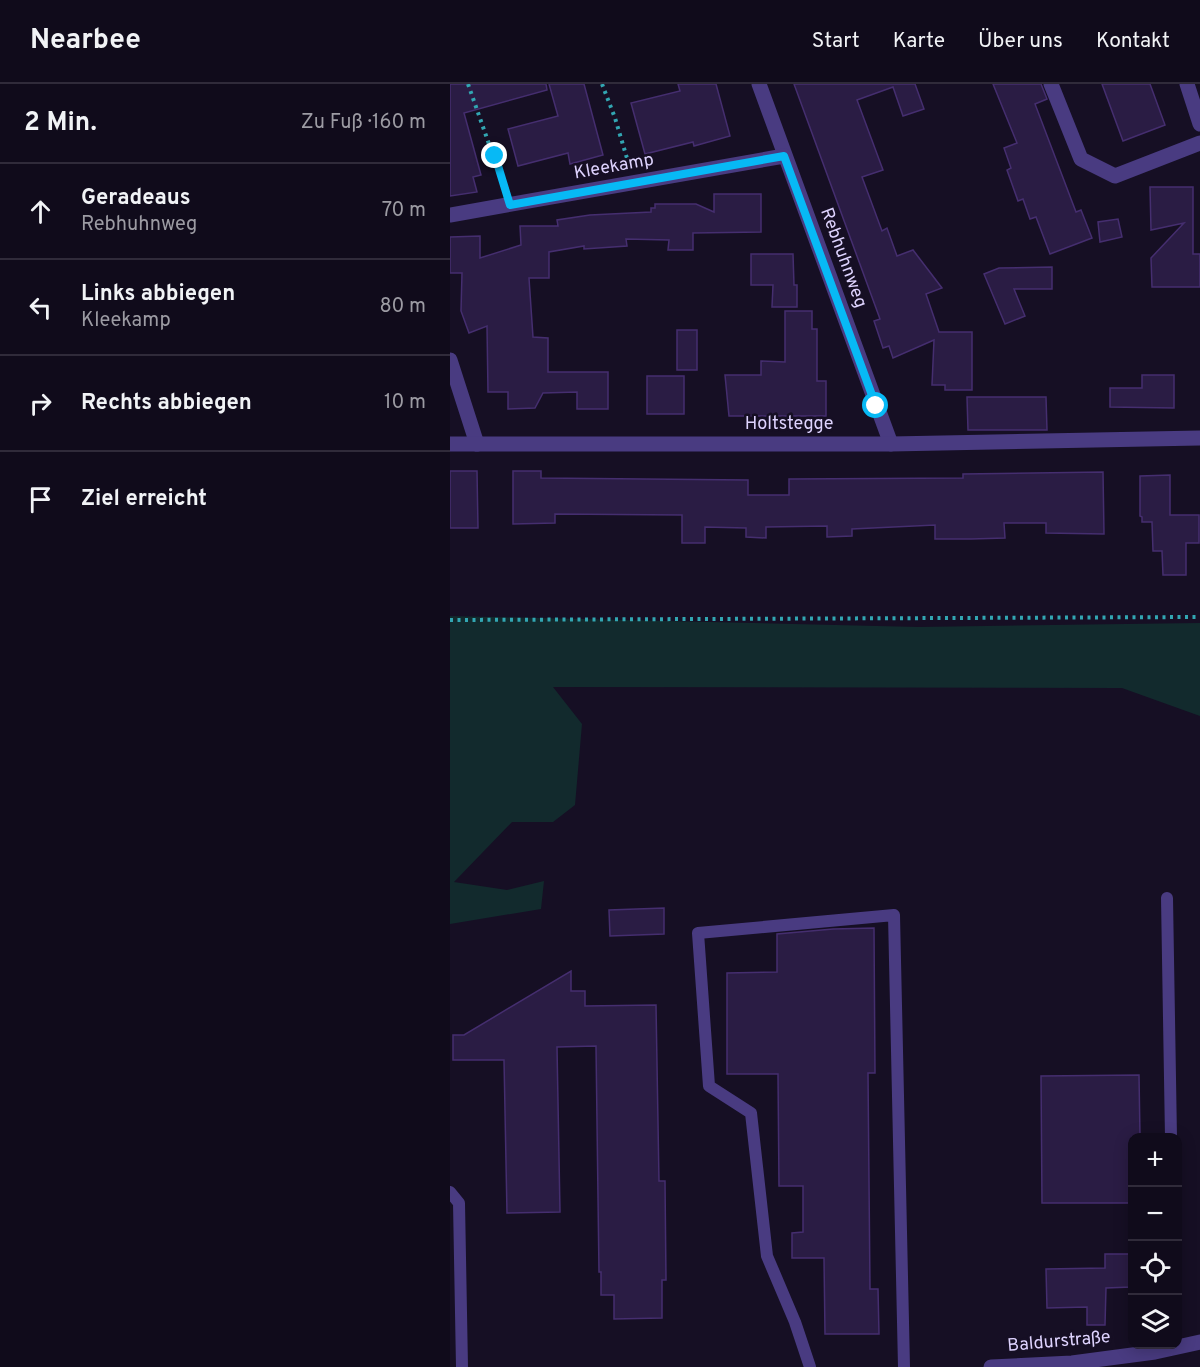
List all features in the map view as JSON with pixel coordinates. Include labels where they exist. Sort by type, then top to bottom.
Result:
[{"type":"street","name":"Rebhuhnweg","points":[[759,84],[891,444]]},
{"type":"street","points":[[1051,84],[1081,159],[1115,176],[1200,144]]},
{"type":"street","points":[[1187,84],[1197,103],[1200,124]]},
{"type":"street","name":"Kleekamp","points":[[450,216],[784,156]]},
{"type":"street","points":[[450,360],[477,444]]},
{"type":"street","name":"Holtstegge","points":[[450,444],[891,444],[1200,438]]},
{"type":"street","name":"Baldurstraße","points":[[1182,1345],[1200,1342]]},
{"type":"street","name":"Baldurstraße","points":[[991,1367],[1072,1363],[1154,1349]]},
{"type":"lane","points":[[1167,898],[1171,1133]]},
{"type":"lane","points":[[810,1367],[795,1322],[767,1256],[751,1113],[709,1086],[698,933],[894,915],[904,1367]]},
{"type":"lane","points":[[450,1192],[459,1203],[462,1367]]},
{"type":"path","points":[[468,84],[495,156],[510,205]]},
{"type":"path","points":[[602,84],[615,118],[634,183]]},
{"type":"path","points":[[450,620],[1200,617]]},
{"type":"green space","points":[[450,616],[919,627],[1200,623],[1200,716],[1122,688],[553,687],[582,724],[575,805],[553,822],[512,822],[454,882],[507,890],[544,881],[541,909],[450,924]]},
{"type":"building","points":[[450,84],[546,84],[547,90],[464,113],[481,175],[473,177],[477,192],[450,196]]},
{"type":"building","points":[[549,84],[584,84],[603,155],[570,164],[568,153],[518,166],[508,129],[558,116]]},
{"type":"building","points":[[678,84],[716,84],[730,136],[694,146],[693,142],[645,154],[631,103],[680,91]]},
{"type":"building","points":[[794,84],[915,84],[924,109],[903,116],[893,87],[857,100],[883,170],[862,177],[882,231],[887,228],[897,256],[913,250],[942,288],[926,294],[939,332],[972,332],[972,390],[945,390],[945,385],[932,385],[934,340],[893,358],[889,346],[883,348],[874,321],[880,319]]},
{"type":"building","points":[[993,84],[1041,84],[1047,99],[1035,104],[1076,212],[1081,210],[1092,238],[1050,254],[1036,217],[1030,219],[1023,199],[1018,201],[1007,170],[1011,168],[1004,148],[1017,143]]},
{"type":"building","points":[[1102,84],[1150,84],[1165,125],[1123,141]]},
{"type":"building","points":[[1150,187],[1193,187],[1193,254],[1200,254],[1200,287],[1152,287],[1151,258],[1184,223],[1151,230]]},
{"type":"building","points":[[714,194],[761,194],[761,232],[693,233],[693,250],[668,250],[669,240],[626,239],[627,246],[584,249],[584,246],[549,252],[549,278],[529,278],[533,337],[548,338],[548,372],[608,372],[608,409],[577,409],[577,392],[543,393],[535,408],[508,409],[508,392],[488,392],[487,326],[469,333],[461,311],[462,273],[450,273],[450,237],[480,236],[480,258],[521,245],[520,226],[558,226],[557,220],[590,215],[651,212],[655,204],[696,204],[714,212]]},
{"type":"building","points":[[1118,219],[1122,237],[1100,242],[1098,222]]},
{"type":"building","points":[[751,254],[793,254],[797,307],[772,307],[773,285],[751,285]]},
{"type":"building","points":[[1052,267],[1052,289],[1014,289],[1025,316],[1005,324],[984,274],[999,268]]},
{"type":"building","points":[[785,311],[812,311],[812,329],[817,329],[817,381],[826,381],[826,416],[729,416],[725,375],[761,375],[761,361],[785,362]]},
{"type":"building","points":[[677,330],[697,330],[697,370],[677,370]]},
{"type":"building","points":[[1142,375],[1174,375],[1174,408],[1110,407],[1110,388],[1142,388]]},
{"type":"building","points":[[647,376],[684,376],[684,414],[647,414]]},
{"type":"building","points":[[967,397],[1046,397],[1047,430],[968,430]]},
{"type":"building","points":[[450,471],[477,471],[478,528],[450,528]]},
{"type":"building","points":[[513,471],[541,471],[541,478],[748,480],[748,495],[789,495],[789,479],[963,478],[963,474],[1103,472],[1104,534],[1046,533],[1046,523],[1004,523],[1005,538],[971,539],[935,539],[935,525],[852,529],[852,536],[827,537],[827,526],[766,527],[766,538],[746,537],[746,528],[705,527],[705,543],[682,543],[682,515],[555,514],[555,523],[513,524]]},
{"type":"building","points":[[1170,475],[1170,515],[1199,515],[1199,543],[1186,543],[1186,575],[1163,575],[1162,551],[1153,551],[1152,522],[1142,522],[1140,516],[1140,476]]},
{"type":"building","points":[[664,908],[664,934],[610,936],[609,910]]},
{"type":"building","points":[[874,928],[875,1073],[868,1073],[870,1289],[878,1289],[879,1334],[825,1334],[824,1258],[792,1258],[792,1233],[803,1232],[803,1186],[779,1186],[778,1074],[727,1074],[727,973],[777,972],[777,934]]},
{"type":"building","points":[[571,971],[571,991],[585,991],[585,1006],[656,1005],[659,1181],[665,1181],[666,1280],[662,1280],[662,1318],[614,1319],[614,1295],[601,1295],[596,1046],[557,1047],[560,1212],[507,1213],[504,1060],[453,1060],[453,1035],[464,1035]]},
{"type":"building","points":[[1139,1075],[1140,1133],[1128,1133],[1128,1203],[1042,1203],[1041,1076]]},
{"type":"building","points":[[1105,1254],[1128,1254],[1128,1287],[1106,1288],[1105,1325],[1087,1325],[1087,1307],[1047,1308],[1046,1269],[1105,1268]]},
{"type":"route","points":[[495,156],[510,205],[784,156],[876,406]]}]
